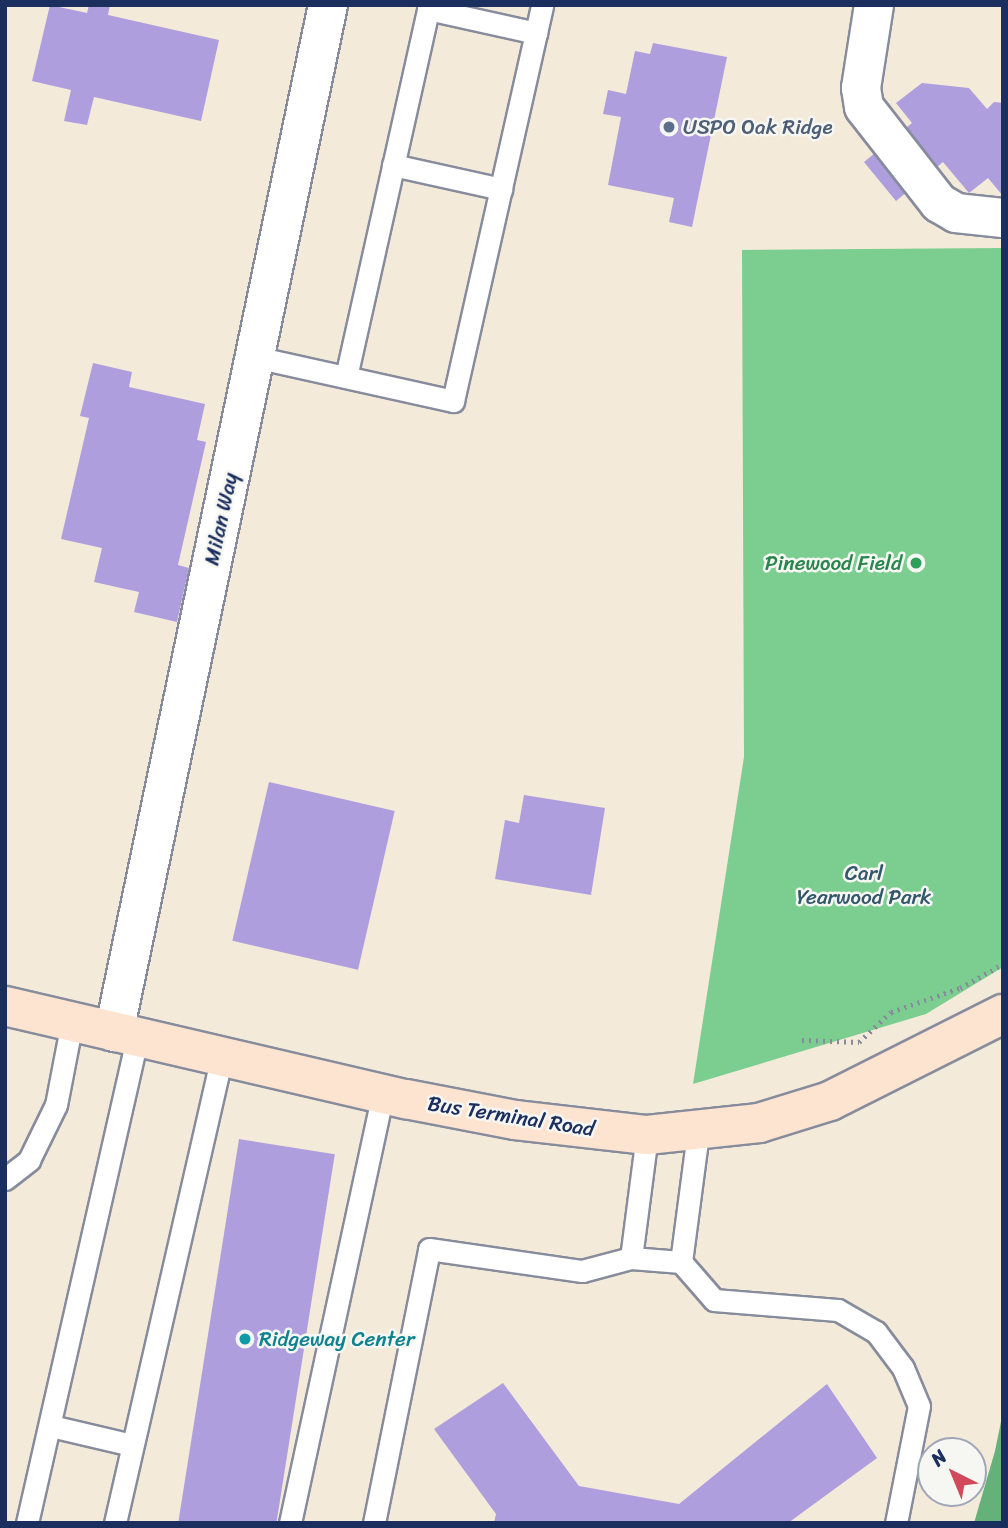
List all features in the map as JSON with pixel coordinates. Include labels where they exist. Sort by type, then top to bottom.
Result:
[{"type":"street","name":"Milan Way","points":[[125,1035],[255,357],[328,5]]},
{"type":"street","points":[[873,12],[861,88],[871,118],[939,203],[956,213],[1003,218]]},
{"type":"street","name":"Bus Terminal Road","points":[[5,1006],[125,1035],[223,1053],[383,1094],[514,1120],[648,1135],[698,1132],[759,1123],[830,1101],[1003,1014]]},
{"type":"lane","points":[[255,357],[453,401],[542,5]]},
{"type":"lane","points":[[345,377],[428,9],[536,33]]},
{"type":"lane","points":[[393,165],[500,189]]},
{"type":"lane","points":[[5,1179],[29,1160],[56,1105],[72,1022]]},
{"type":"lane","points":[[27,1523],[51,1426],[125,1035]]},
{"type":"lane","points":[[115,1523],[223,1053]]},
{"type":"lane","points":[[290,1523],[383,1094]]},
{"type":"lane","points":[[681,1262],[698,1132]]},
{"type":"lane","points":[[631,1258],[648,1135]]},
{"type":"lane","points":[[374,1523],[429,1249],[582,1271],[631,1258],[681,1262],[714,1300],[838,1310],[876,1332],[903,1368],[919,1406],[896,1523]]},
{"type":"lane","points":[[51,1426],[132,1445]]},
{"type":"path","points":[[802,1040],[859,1042],[891,1012],[960,988],[1003,964]]},
{"type":"green space","name":"Carl Yearwood Park","points":[[1003,248],[1003,967],[926,1014],[693,1084],[744,757],[742,250]]},
{"type":"green space","points":[[1003,1412],[1003,1523],[974,1523],[979,1507],[987,1507],[987,1478]]},
{"type":"building","points":[[50,5],[87,13],[89,5],[110,5],[108,15],[219,40],[201,121],[94,97],[87,125],[64,121],[71,90],[32,81]]},
{"type":"building","points":[[653,43],[727,57],[692,227],[669,222],[674,198],[608,185],[621,117],[603,114],[608,90],[626,94],[635,51],[650,54]]},
{"type":"building","points":[[922,83],[969,88],[987,109],[994,102],[1003,103],[1003,196],[988,178],[969,193],[943,162],[896,201],[864,162],[912,123],[896,103]]},
{"type":"building","points":[[93,363],[132,372],[129,387],[205,404],[197,440],[206,442],[178,565],[189,568],[177,622],[134,612],[139,592],[94,582],[102,548],[61,539],[89,418],[80,416]]},
{"type":"building","points":[[269,782],[395,811],[358,970],[232,941]]},
{"type":"building","points":[[524,795],[605,808],[591,895],[495,879],[505,820],[519,823]]},
{"type":"building","name":"Ridgeway Center","points":[[239,1139],[335,1154],[276,1523],[178,1523]]},
{"type":"building","points":[[503,1383],[579,1486],[679,1504],[827,1384],[877,1458],[788,1523],[494,1523],[496,1514],[434,1429]]},
{"type":"place","name":"USPO Oak Ridge","points":[[669,127]]},
{"type":"place","name":"Pinewood Field","points":[[916,563]]},
{"type":"place","name":"Ridgeway Center","points":[[245,1339]]}]
